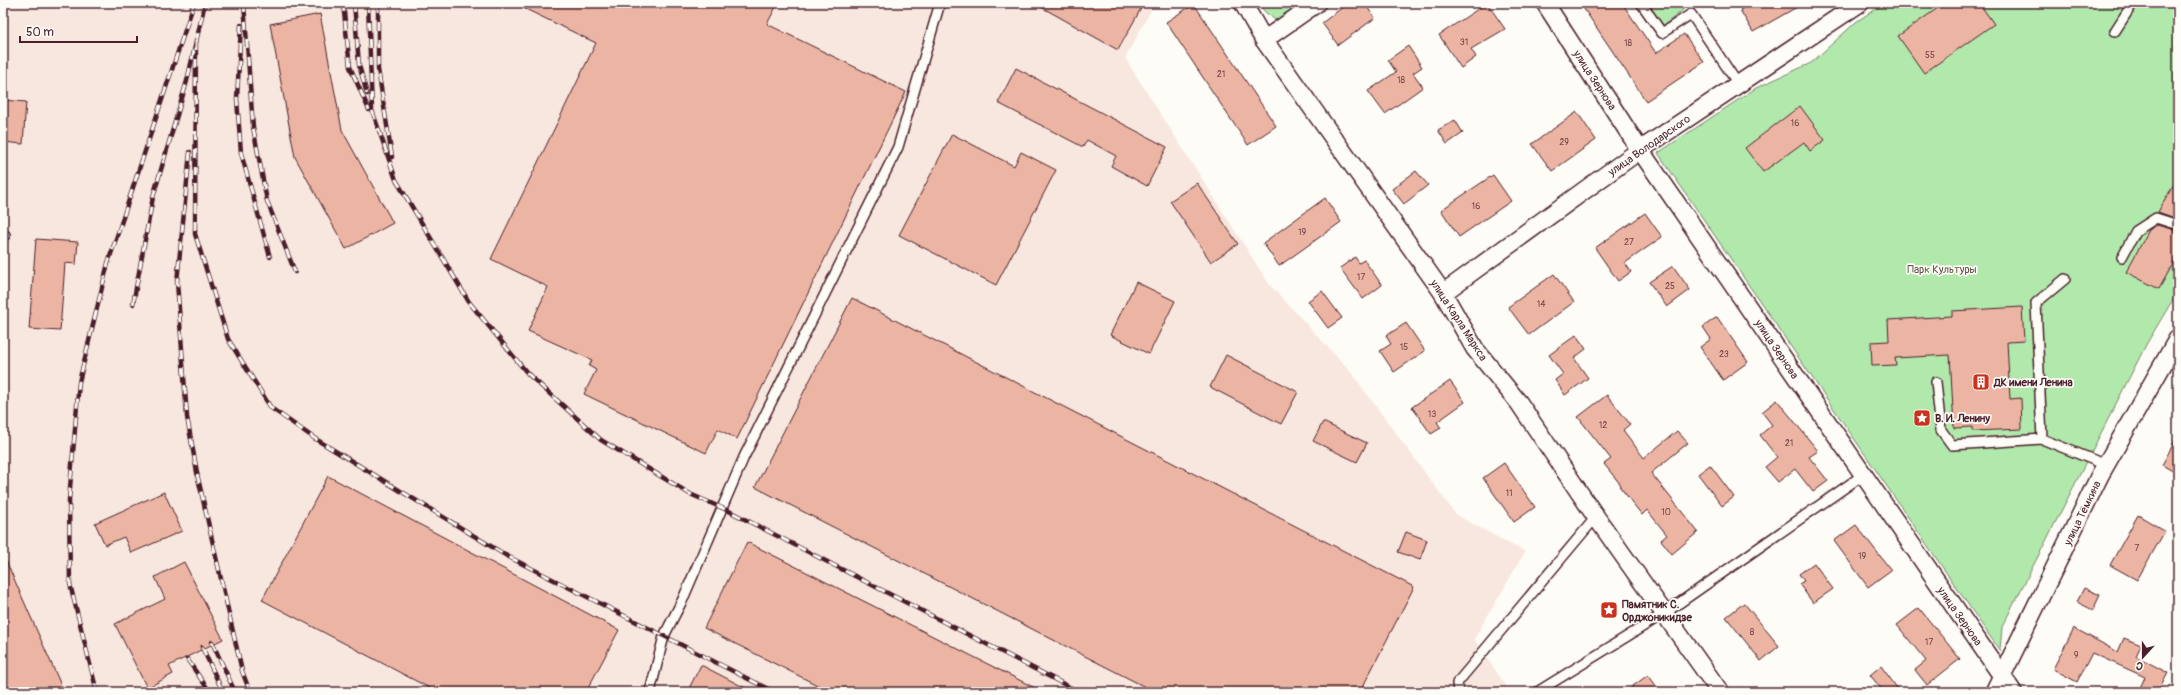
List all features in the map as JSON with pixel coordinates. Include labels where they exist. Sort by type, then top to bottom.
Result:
[{"type":"street","name":"улица Карла Маркса","points":[[1243,3],[1264,40],[1443,293],[1475,349],[1519,403],[1596,517],[1720,692]]},
{"type":"street","points":[[1264,40],[1317,3]]},
{"type":"street","name":"улица Зернова","points":[[1545,3],[1640,150],[2013,692]]},
{"type":"street","name":"улица Володарского","points":[[1443,293],[1640,150],[1860,3]]},
{"type":"street","name":"улица Тёмкина","points":[[1994,692],[2106,465],[2178,338]]},
{"type":"lane","points":[[650,692],[664,636],[683,599],[744,457],[898,147],[940,3]]},
{"type":"lane","points":[[1641,3],[1662,33],[1691,14],[1738,84]]},
{"type":"lane","points":[[2114,31],[2133,3]]},
{"type":"lane","points":[[2122,257],[2136,230],[2156,218],[2178,225]]},
{"type":"lane","points":[[2042,439],[2036,303],[2065,279]]},
{"type":"lane","points":[[1936,382],[1941,430],[1952,445],[2042,439],[2106,465]]},
{"type":"lane","points":[[1537,692],[1665,613],[1863,475]]},
{"type":"lane","points":[[1458,692],[1457,682],[1596,517]]},
{"type":"shaded area","points":[[3,3],[1155,3],[1125,58],[1269,284],[1350,371],[1456,515],[1525,552],[1474,639],[1510,692],[3,692]]},
{"type":"green space","points":[[1258,3],[1306,3],[1279,23],[1265,12]]},
{"type":"green space","points":[[1648,3],[1682,3],[1683,10],[1663,26]]},
{"type":"green space","name":"Парк Культуры","points":[[1884,3],[2178,3],[2178,291],[2147,343],[2002,627],[2000,651],[1658,153],[1756,88],[1811,63],[1856,22]]},
{"type":"building","points":[[513,3],[778,3],[767,24],[906,92],[737,439],[718,429],[706,453],[584,394],[596,370],[589,366],[592,360],[528,331],[548,287],[491,259],[596,43]]},
{"type":"building","points":[[1034,3],[1144,3],[1118,50]]},
{"type":"building","points":[[1348,3],[1364,3],[1375,18],[1338,45],[1322,23]]},
{"type":"building","points":[[1487,3],[1505,29],[1471,49],[1476,57],[1461,68],[1439,35]]},
{"type":"building","points":[[1580,3],[1622,3],[1656,53],[1684,34],[1704,62],[1646,101]]},
{"type":"building","points":[[1752,3],[1804,3],[1753,32],[1740,10]]},
{"type":"building","points":[[1945,3],[1979,3],[1994,24],[1924,73],[1898,36]]},
{"type":"building","points":[[1194,4],[1276,126],[1248,145],[1166,22]]},
{"type":"building","points":[[320,14],[342,130],[393,223],[346,249],[295,157],[270,24]]},
{"type":"building","points":[[1408,46],[1422,67],[1413,73],[1423,87],[1385,114],[1368,91],[1396,72],[1388,60]]},
{"type":"building","points":[[1016,68],[1167,147],[1147,186],[1111,166],[1116,156],[1087,140],[1083,147],[998,103]]},
{"type":"building","points":[[3,100],[26,102],[23,144],[3,142]]},
{"type":"building","points":[[1800,106],[1825,140],[1810,151],[1804,142],[1763,172],[1745,148]]},
{"type":"building","points":[[1577,112],[1596,140],[1552,171],[1532,144]]},
{"type":"building","points":[[1455,120],[1463,133],[1447,144],[1438,130]]},
{"type":"building","points":[[952,134],[1014,166],[1021,152],[1056,170],[996,285],[899,235]]},
{"type":"building","points":[[1416,171],[1428,185],[1404,204],[1392,189]]},
{"type":"building","points":[[1493,175],[1511,201],[1459,237],[1441,210]]},
{"type":"building","points":[[2178,177],[2178,219],[2158,212]]},
{"type":"building","points":[[1197,183],[1238,244],[1211,262],[1170,201]]},
{"type":"building","points":[[1325,198],[1341,222],[1279,266],[1263,243]]},
{"type":"building","points":[[1645,213],[1662,237],[1625,263],[1631,272],[1618,281],[1595,248]]},
{"type":"building","points":[[2157,225],[2178,231],[2178,255],[2159,289],[2126,272],[2149,230]]},
{"type":"building","points":[[36,239],[78,242],[76,264],[65,263],[60,331],[29,329]]},
{"type":"building","points":[[1355,257],[1359,263],[1364,260],[1382,285],[1363,299],[1340,268]]},
{"type":"building","points":[[1673,266],[1690,290],[1667,307],[1649,282]]},
{"type":"building","points":[[1554,274],[1574,302],[1529,335],[1508,307]]},
{"type":"building","points":[[1136,282],[1175,301],[1149,354],[1110,335]]},
{"type":"building","points":[[1322,291],[1342,318],[1328,328],[1308,301]]},
{"type":"building","points":[[852,298],[1414,587],[1360,692],[1155,692],[755,487]]},
{"type":"building","name":"ДК имени Ленина","points":[[2022,307],[2024,341],[2007,342],[2010,399],[2021,398],[2022,429],[1972,431],[1972,427],[1954,428],[1950,355],[1895,358],[1896,365],[1872,366],[1871,342],[1889,341],[1888,320],[1952,316],[1952,311]]},
{"type":"building","points":[[1717,317],[1748,362],[1723,380],[1700,347],[1711,339],[1703,327]]},
{"type":"building","points":[[1406,323],[1425,351],[1394,372],[1380,351],[1391,344],[1386,336]]},
{"type":"building","points":[[1576,335],[1586,349],[1574,358],[1588,378],[1565,395],[1555,380],[1563,374],[1549,355]]},
{"type":"building","points":[[1226,355],[1298,392],[1281,424],[1210,387]]},
{"type":"building","points":[[1450,381],[1465,402],[1437,422],[1441,428],[1431,434],[1412,407]]},
{"type":"building","points":[[1607,395],[1630,424],[1623,430],[1644,458],[1677,431],[1688,443],[1651,473],[1698,532],[1672,554],[1661,540],[1667,535],[1647,510],[1642,515],[1620,487],[1621,485],[1604,464],[1611,459],[1578,417]]},
{"type":"building","points":[[1777,400],[1818,451],[1809,457],[1828,481],[1813,492],[1795,469],[1778,482],[1765,467],[1777,457],[1760,435],[1772,425],[1762,412]]},
{"type":"building","points":[[1323,422],[1367,443],[1357,462],[1313,441]]},
{"type":"building","points":[[2178,435],[2178,474],[2162,465]]},
{"type":"building","points":[[1504,463],[1535,507],[1514,522],[1483,478]]},
{"type":"building","points":[[1710,465],[1734,497],[1722,506],[1698,474]]},
{"type":"building","points":[[328,476],[619,630],[586,692],[437,692],[262,600]]},
{"type":"building","points":[[164,492],[182,531],[131,553],[124,537],[105,545],[95,523]]},
{"type":"building","points":[[2138,515],[2165,531],[2137,580],[2110,565]]},
{"type":"building","points":[[1856,525],[1891,570],[1868,587],[1834,541]]},
{"type":"building","points":[[1406,532],[1427,540],[1420,560],[1398,552]]},
{"type":"building","points":[[747,542],[1043,692],[831,692],[704,628]]},
{"type":"building","points":[[3,554],[64,692],[3,692]]},
{"type":"building","points":[[184,562],[223,639],[169,666],[173,674],[147,688],[115,624],[165,599],[155,577]]},
{"type":"building","points":[[1814,563],[1833,589],[1813,603],[1799,584],[1804,581],[1799,574]]},
{"type":"building","points":[[2084,588],[2100,595],[2093,610],[2077,602]]},
{"type":"building","points":[[1744,603],[1779,646],[1761,661],[1726,617]]},
{"type":"building","points":[[1919,608],[1960,659],[1927,685],[1915,670],[1926,661],[1897,625]]},
{"type":"building","points":[[2074,628],[2118,652],[2124,638],[2141,645],[2136,656],[2168,673],[2158,692],[2138,692],[2145,677],[2092,653],[2077,682],[2053,669]]},
{"type":"building","points":[[701,665],[753,692],[687,692]]},
{"type":"building","points":[[1881,666],[1900,692],[1884,692],[1870,675]]},
{"type":"building","points":[[1648,675],[1661,692],[1625,692]]},
{"type":"railway","points":[[97,692],[70,584],[69,500],[79,382],[108,263],[194,3]]},
{"type":"railway","points":[[133,304],[153,197],[187,81],[205,3]]},
{"type":"railway","points":[[244,3],[253,127],[267,201],[295,272]]},
{"type":"railway","points":[[343,3],[350,67],[369,110]]},
{"type":"railway","points":[[354,3],[359,65],[367,94]]},
{"type":"railway","points":[[368,3],[372,110],[396,180],[469,302],[528,374],[601,440],[690,494],[729,511],[1079,692]]},
{"type":"railway","points":[[378,3],[378,69],[392,157]]},
{"type":"railway","points":[[241,25],[237,99],[241,153],[270,257]]},
{"type":"railway","points":[[196,41],[195,234],[228,339],[271,408],[314,438],[507,556],[774,692]]},
{"type":"railway","points":[[190,152],[177,282],[187,417],[198,478],[242,671],[250,692]]},
{"type":"railway","points":[[212,642],[235,692]]},
{"type":"railway","points":[[202,647],[223,692]]},
{"type":"railway","points":[[187,659],[210,692]]},
{"type":"place","name":"ДК имени Ленина","points":[[1981,382]]},
{"type":"place","name":"В. И. Ленину","points":[[1922,418]]},
{"type":"place","name":"Памятник С. Орджоникидзе","points":[[1609,610]]}]
